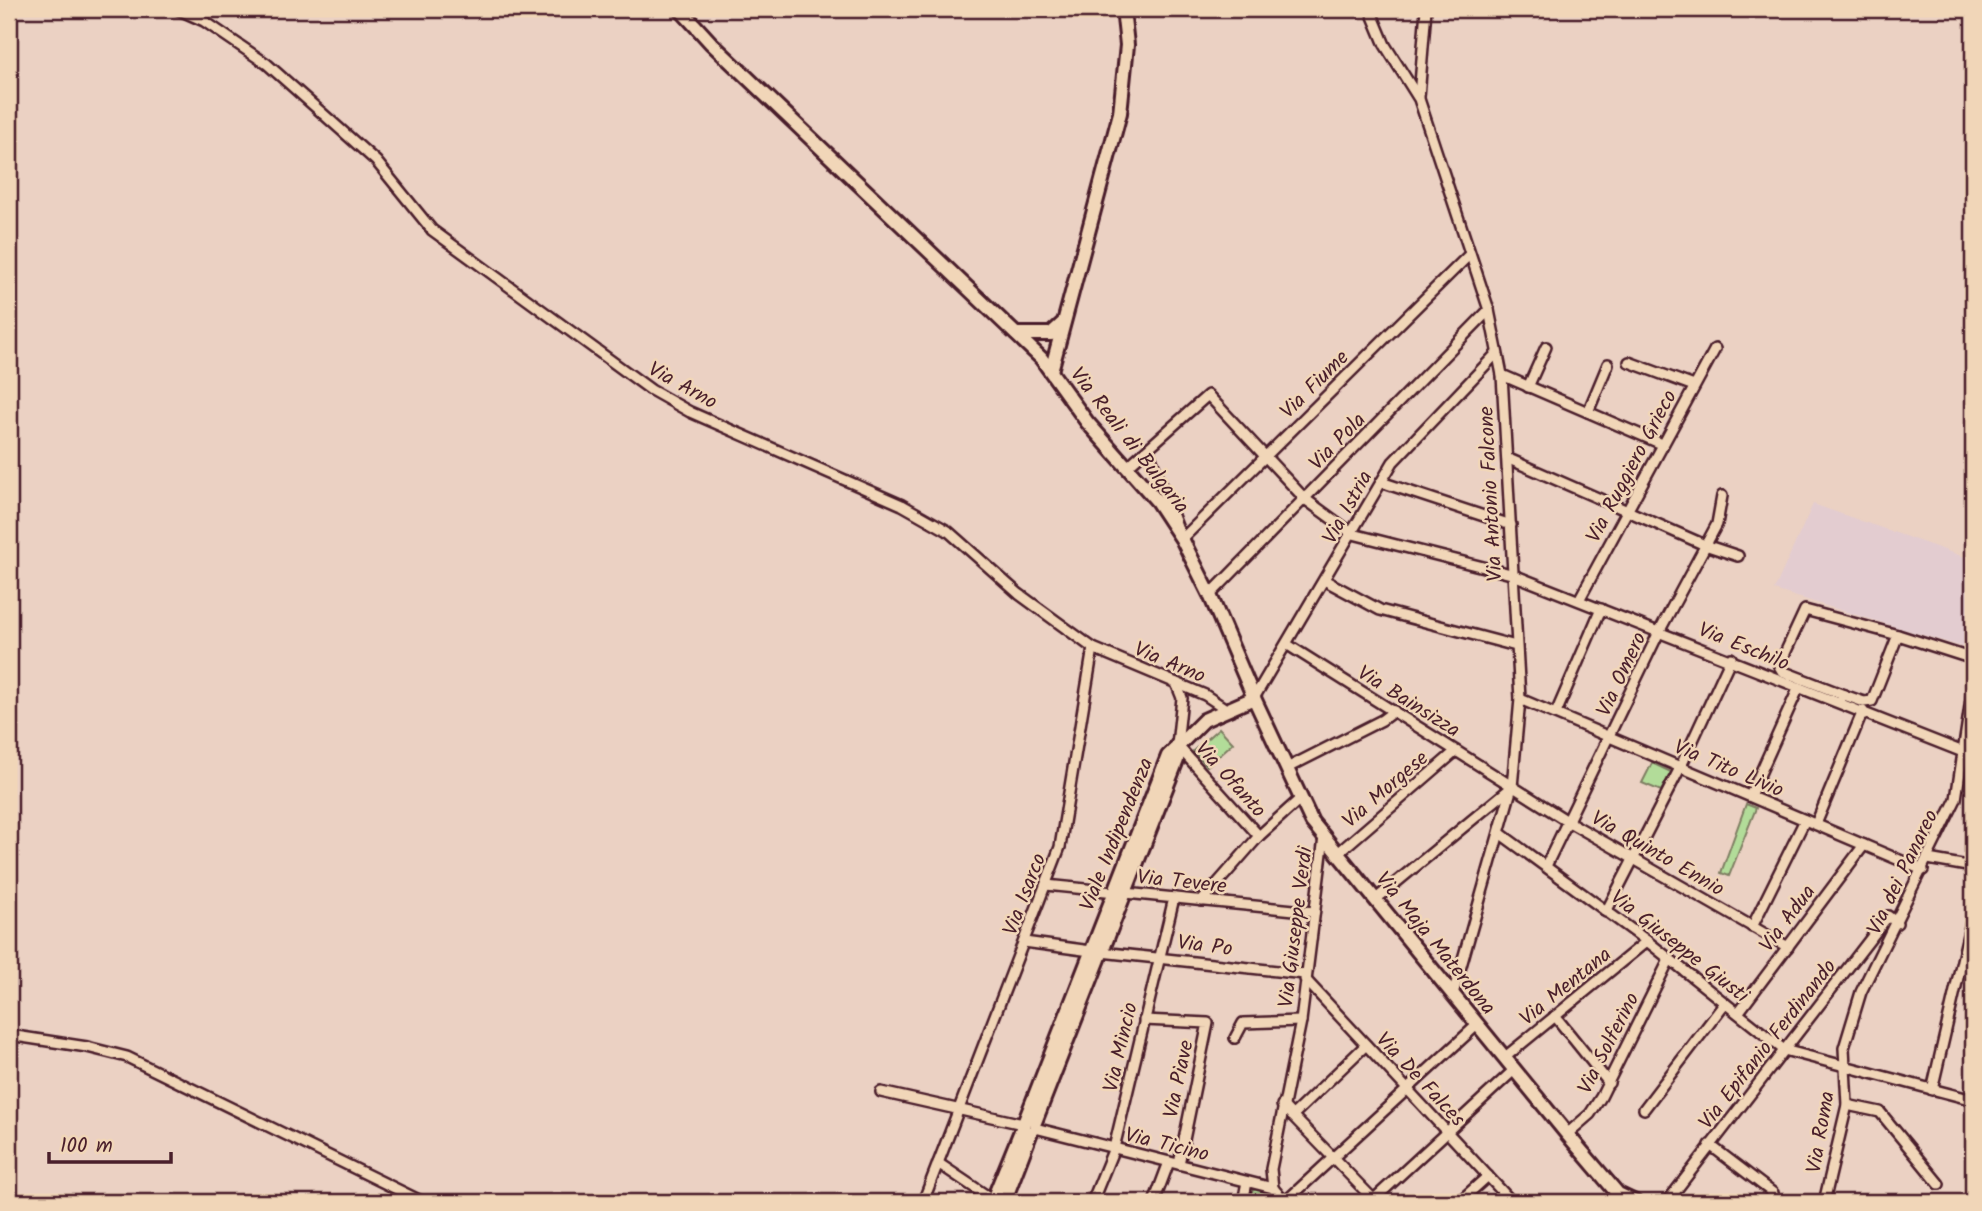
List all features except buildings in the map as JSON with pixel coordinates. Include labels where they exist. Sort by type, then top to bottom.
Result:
[{"type":"street","name":"Via Arno","points":[[177,9],[204,21],[267,64],[376,160],[432,230],[650,390],[690,412],[902,505],[948,531],[1019,594],[1093,648],[1176,683],[1226,709]]},
{"type":"street","name":"Via Reali di Bulgaria","points":[[680,9],[711,43],[1051,370],[1075,407],[1157,501],[1180,536],[1210,595],[1254,698]]},
{"type":"street","points":[[1051,370],[1058,353],[1062,324],[1120,113],[1127,45],[1123,9]]},
{"type":"street","name":"Via Antonio Falcone","points":[[1370,9],[1385,45],[1419,99],[1489,310],[1502,375],[1520,699],[1512,787],[1501,834],[1453,994]]},
{"type":"street","points":[[1419,99],[1426,9]]},
{"type":"street","name":"Via Fiume","points":[[1180,536],[1470,254]]},
{"type":"street","name":"Via Pola","points":[[1210,595],[1489,310]]},
{"type":"street","points":[[1041,358],[1051,334],[1062,324]]},
{"type":"street","points":[[1016,334],[1051,334]]},
{"type":"street","points":[[1528,387],[1546,347]]},
{"type":"street","name":"Via Ruggiero Grieco","points":[[1579,600],[1715,349]]},
{"type":"street","name":"Via Istria","points":[[1254,698],[1326,581],[1393,463],[1497,353]]},
{"type":"street","points":[[1629,362],[1693,386]]},
{"type":"street","points":[[1588,412],[1608,365]]},
{"type":"street","points":[[1502,375],[1662,444]]},
{"type":"street","points":[[1127,467],[1208,395],[1305,499],[1353,534]]},
{"type":"street","name":"Via Reali di Bulgaria","points":[[1147,449],[1178,523],[1180,536]]},
{"type":"street","points":[[1508,458],[1705,545],[1738,556]]},
{"type":"street","points":[[1381,482],[1511,526]]},
{"type":"street","name":"Via Omero","points":[[1546,866],[1660,630],[1717,524],[1722,496]]},
{"type":"street","name":"Via Eschilo","points":[[1353,534],[1511,574],[1660,630],[1799,687],[1842,699],[1863,711],[1963,752]]},
{"type":"street","points":[[1326,581],[1380,610],[1516,646]]},
{"type":"street","points":[[1556,713],[1601,609]]},
{"type":"street","points":[[1898,635],[1872,702],[1842,699],[1782,671],[1779,666],[1805,610],[1898,635],[1973,659]]},
{"type":"street","name":"Via Bainsizza","points":[[1288,645],[1512,787]]},
{"type":"street","name":"Via Isarco","points":[[923,1202],[1046,885],[1066,825],[1093,648]]},
{"type":"street","points":[[1606,912],[1681,766],[1731,659]]},
{"type":"street","points":[[1176,683],[1182,698],[1177,745]]},
{"type":"street","name":"Via dei Panareo","points":[[1846,1067],[1844,1048],[1861,992],[1956,799],[1963,752],[1969,741],[1973,686]]},
{"type":"street","points":[[1750,796],[1799,687]]},
{"type":"street","name":"Viale Indipendenza","points":[[997,1202],[1119,893],[1168,756],[1204,720],[1254,698]]},
{"type":"street","name":"Via Maja Materdona","points":[[1254,698],[1289,767],[1301,798],[1324,837],[1567,1134],[1622,1198],[1635,1202]]},
{"type":"street","name":"Via Tito Livio","points":[[1520,699],[1923,870]]},
{"type":"street","points":[[1289,767],[1394,711]]},
{"type":"street","points":[[1816,824],[1863,711]]},
{"type":"street","name":"Via Ofanto","points":[[1177,745],[1259,836]]},
{"type":"street","name":"Via Morgese","points":[[1338,853],[1456,751]]},
{"type":"street","points":[[1376,899],[1512,787]]},
{"type":"street","name":"Via Quinto Ennio","points":[[1512,787],[1788,947]]},
{"type":"street","points":[[1202,901],[1259,836],[1301,798]]},
{"type":"street","points":[[1752,927],[1805,820]]},
{"type":"street","name":"Via Giuseppe Giusti","points":[[1501,834],[1647,941],[1784,1050],[1973,1100]]},
{"type":"street","name":"Via Giuseppe Verdi","points":[[1273,1188],[1271,1170],[1301,1021],[1324,837]]},
{"type":"street","name":"Via Adua","points":[[1738,1013],[1864,845]]},
{"type":"street","points":[[1928,859],[1973,867]]},
{"type":"street","name":"Via Tevere","points":[[1046,885],[1314,912]]},
{"type":"street","name":"Via Mincio","points":[[1092,1202],[1114,1148],[1174,898]]},
{"type":"street","points":[[1932,1090],[1973,913]]},
{"type":"street","name":"Via Epifanio Ferdinando","points":[[1667,1202],[1888,916],[1897,923]]},
{"type":"street","name":"Via Mentana","points":[[1504,1058],[1647,941]]},
{"type":"street","name":"Via Po","points":[[1024,942],[1305,976]]},
{"type":"street","name":"Via Solferino","points":[[1567,1134],[1590,1114],[1609,1083],[1669,960]]},
{"type":"street","name":"Via De Falces","points":[[1305,976],[1512,1202]]},
{"type":"street","points":[[1644,1109],[1725,1003]]},
{"type":"street","points":[[1555,1016],[1609,1083]]},
{"type":"street","name":"Via Piave","points":[[1144,1020],[1208,1023],[1174,1163]]},
{"type":"street","name":"Via Giuseppe Verdi","points":[[1235,1038],[1243,1023],[1301,1021]]},
{"type":"street","points":[[1273,1188],[1285,1202],[1478,1024]]},
{"type":"street","points":[[9,1035],[87,1046],[127,1057],[422,1202]]},
{"type":"street","points":[[1292,1115],[1366,1045]]},
{"type":"street","name":"Via Roma","points":[[1824,1202],[1847,1105],[1846,1067]]},
{"type":"street","points":[[1282,1105],[1373,1201],[1514,1070]]},
{"type":"street","name":"Via Ticino","points":[[881,1092],[1029,1126],[1273,1188]]},
{"type":"street","points":[[1847,1105],[1880,1112],[1939,1184]]},
{"type":"street","points":[[1710,1145],[1773,1193]]},
{"type":"street","points":[[938,1163],[997,1202]]},
{"type":"street","points":[[1154,1202],[1174,1163]]},
{"type":"street","points":[[1459,1202],[1488,1176]]},
{"type":"street","points":[[1244,1202],[1247,1182]]},
{"type":"shaded area","points":[[1813,504],[1973,560],[1973,623],[1969,649],[1774,590]]},
{"type":"green space","points":[[1219,728],[1233,743],[1207,766],[1193,751]]},
{"type":"green space","points":[[1652,763],[1671,772],[1661,791],[1642,783]]},
{"type":"green space","points":[[1746,804],[1756,808],[1729,876],[1721,873]]},
{"type":"green space","points":[[1257,1188],[1268,1190],[1276,1202],[1249,1202],[1251,1192]]}]
